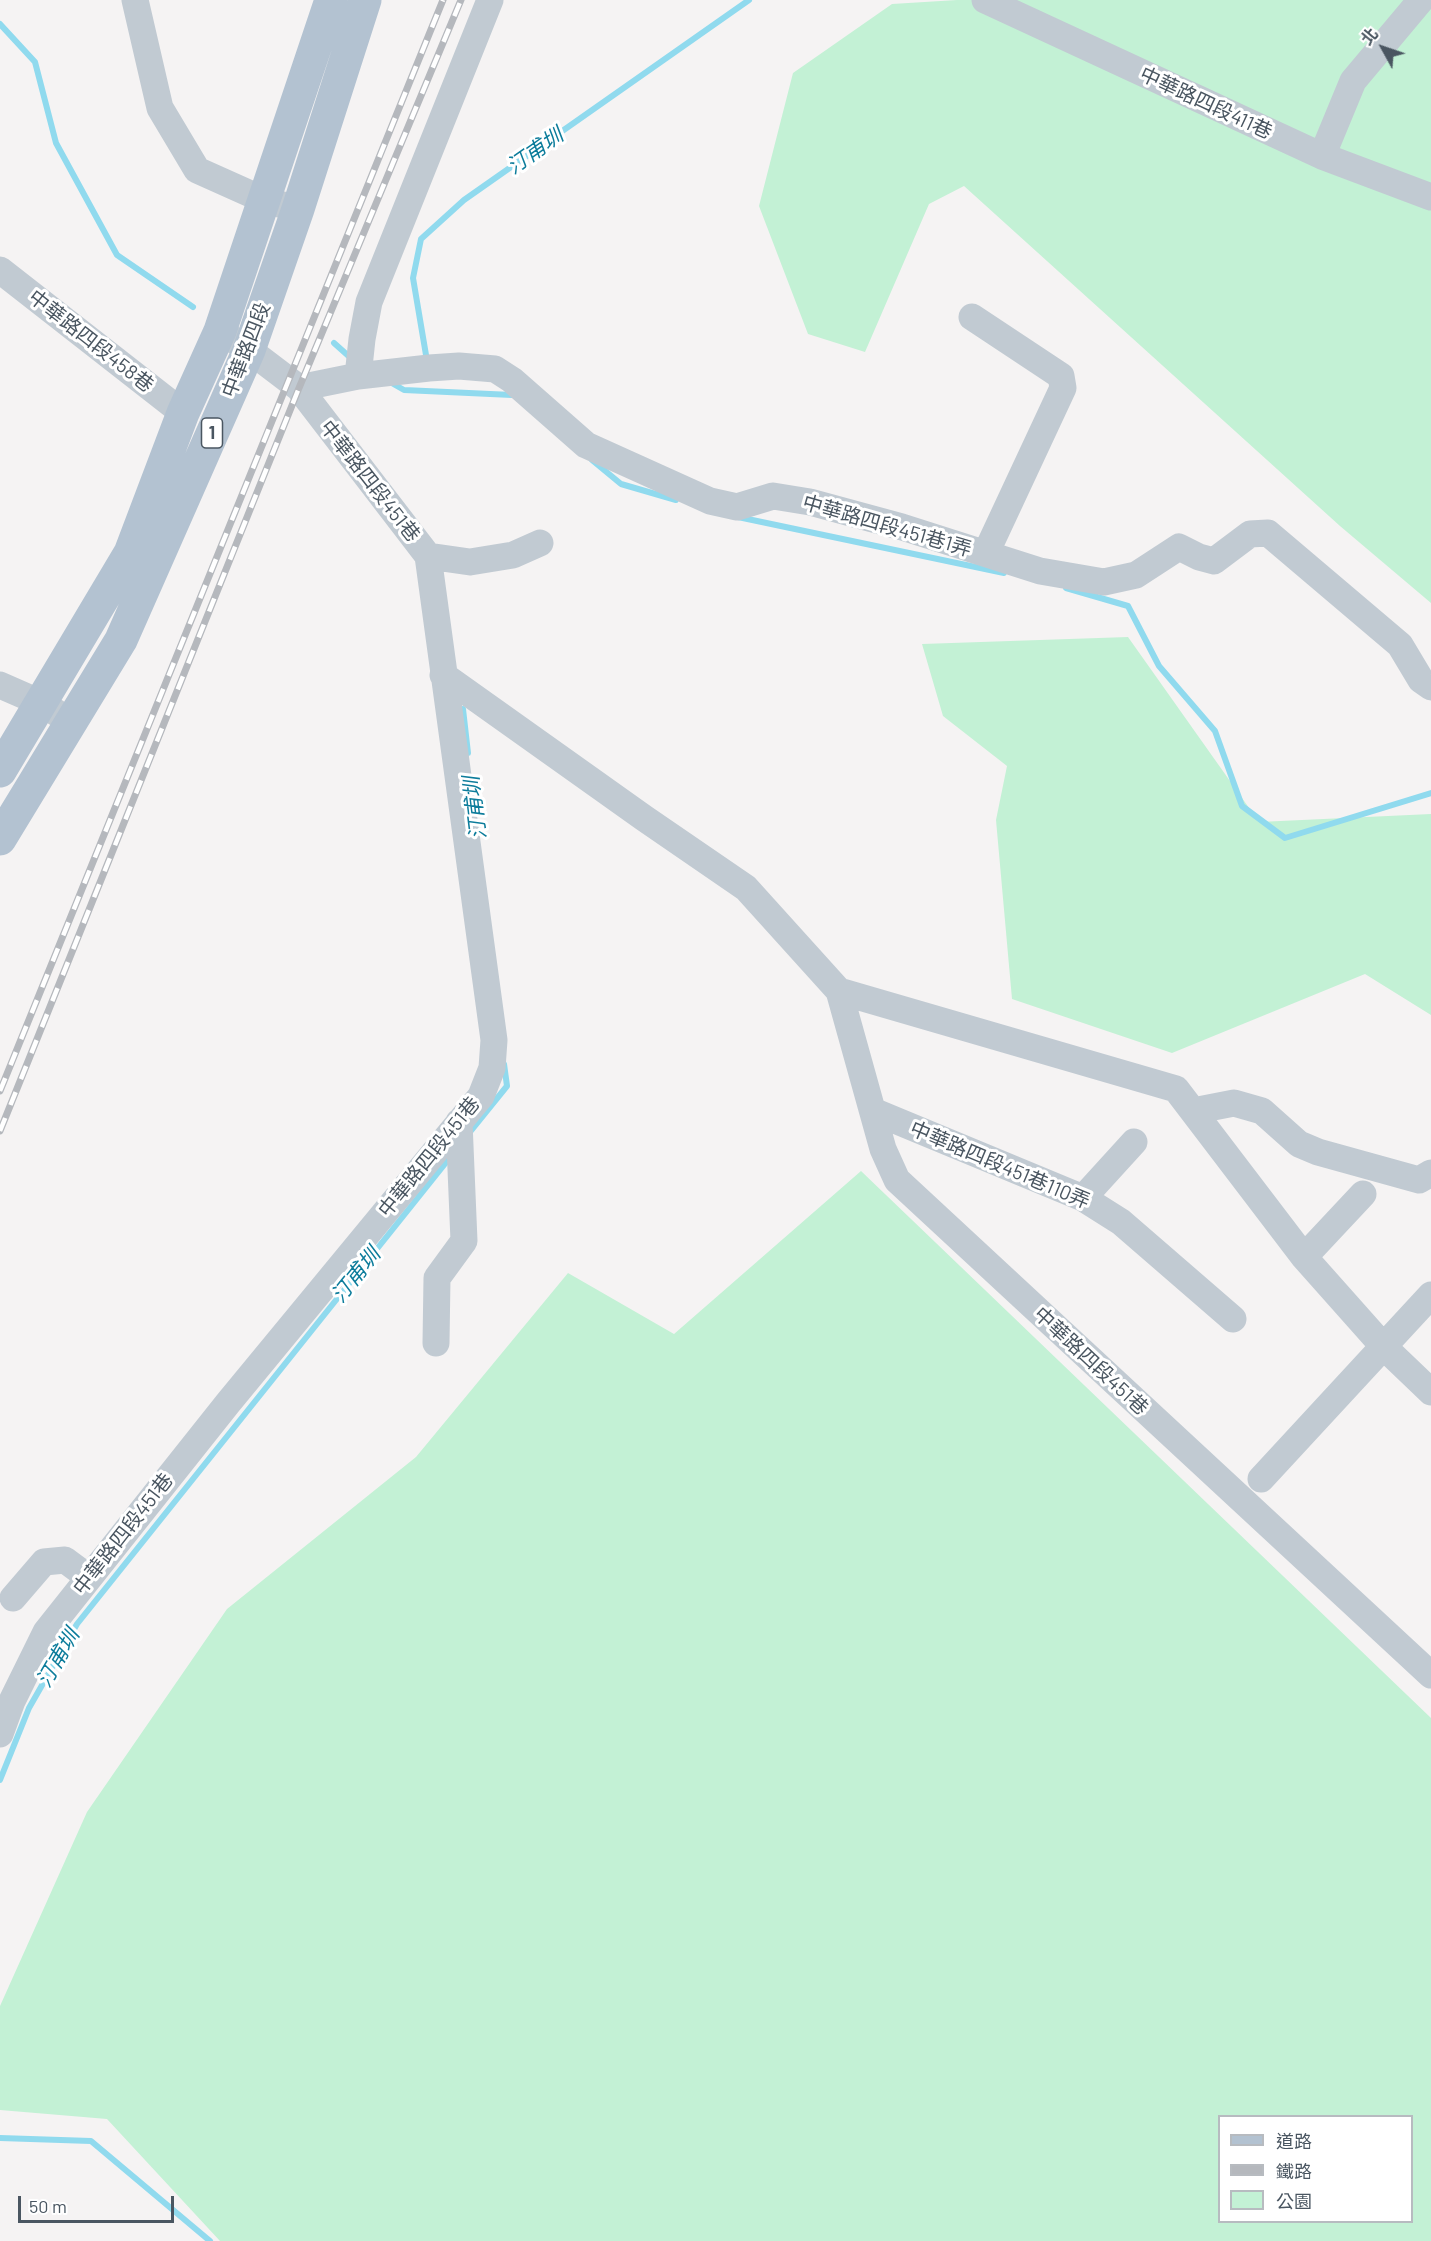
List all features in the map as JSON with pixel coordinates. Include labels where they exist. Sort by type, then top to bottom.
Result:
[{"type":"main road","name":"中華路四段","points":[[0,771],[130,553],[183,413],[220,331],[331,0]]},
{"type":"main road","name":"中華路四段","points":[[0,839],[121,640],[249,350],[298,209],[365,0]]},
{"type":"lane","points":[[135,0],[160,108],[197,170],[264,200],[298,209]]},
{"type":"lane","points":[[358,376],[369,302],[490,0]]},
{"type":"lane","name":"中華路四段411巷","points":[[985,0],[1322,156],[1431,197]]},
{"type":"lane","points":[[1322,156],[1353,81],[1421,0]]},
{"type":"lane","name":"中華路四段458巷","points":[[0,270],[183,413]]},
{"type":"lane","points":[[972,317],[1061,376],[1063,388],[986,554]]},
{"type":"lane","name":"中華路四段451巷","points":[[0,1734],[12,1701],[46,1632],[228,1402],[481,1096],[492,1068],[494,1040],[428,556],[299,388],[220,331]]},
{"type":"lane","name":"中華路四段451巷1弄","points":[[299,388],[389,372],[459,366],[495,369],[512,380],[586,445],[710,501],[737,507],[773,496],[810,502],[902,527],[1040,571],[1104,582],[1136,575],[1179,547],[1199,557],[1214,561],[1250,534],[1268,533],[1400,645],[1421,680],[1431,687]]},
{"type":"lane","points":[[428,556],[470,562],[513,555],[540,543]]},
{"type":"lane","name":"中華路四段451巷","points":[[443,675],[746,888],[839,991],[883,1149],[897,1180],[1431,1676]]},
{"type":"lane","points":[[0,685],[41,703],[71,722]]},
{"type":"lane","points":[[839,991],[1176,1089],[1304,1257],[1384,1347],[1431,1392]]},
{"type":"lane","points":[[1193,1110],[1234,1103],[1262,1111],[1299,1144],[1318,1152],[1419,1180],[1431,1173]]},
{"type":"lane","name":"中華路四段451巷110弄","points":[[873,1111],[1083,1198],[1121,1222],[1233,1319]]},
{"type":"lane","points":[[436,1343],[437,1278],[465,1241],[459,1122]]},
{"type":"lane","points":[[1083,1198],[1134,1142]]},
{"type":"lane","points":[[1304,1257],[1363,1194]]},
{"type":"lane","points":[[1261,1479],[1431,1295]]},
{"type":"lane","points":[[13,1598],[44,1562],[65,1560],[88,1577]]},
{"type":"green space","points":[[957,0],[1431,0],[1431,603],[1340,526],[964,186],[929,204],[865,352],[808,334],[759,206],[793,73],[892,4]]},
{"type":"green space","points":[[1128,637],[1259,822],[1431,814],[1431,1015],[1365,974],[1172,1053],[1012,999],[996,820],[1007,766],[943,716],[922,644]]},
{"type":"green space","points":[[861,1171],[1431,1718],[1431,2241],[220,2241],[107,2119],[0,2110],[0,2006],[87,1812],[227,1609],[416,1457],[568,1273],[674,1334]]},
{"type":"waterway","name":"汀甫圳","points":[[426,355],[413,278],[421,239],[464,200],[749,0]]},
{"type":"waterway","points":[[0,24],[35,62],[56,143],[117,255],[193,307]]},
{"type":"waterway","points":[[334,343],[353,360]]},
{"type":"waterway","points":[[390,382],[404,390],[512,395]]},
{"type":"waterway","points":[[592,460],[621,484],[676,500]]},
{"type":"waterway","points":[[738,517],[1004,573]]},
{"type":"waterway","points":[[1066,588],[1128,606],[1159,666],[1215,731],[1242,806],[1285,838],[1431,793]]},
{"type":"waterway","name":"汀甫圳","points":[[463,709],[468,753]]},
{"type":"waterway","name":"汀甫圳","points":[[469,1133],[507,1086],[504,1064]]},
{"type":"waterway","name":"汀甫圳","points":[[0,1780],[29,1708],[77,1624],[452,1155]]},
{"type":"waterway","points":[[0,2138],[91,2141],[210,2241]]},
{"type":"railway","points":[[0,1091],[443,0]]},
{"type":"railway","points":[[0,1131],[299,388],[461,0]]}]
